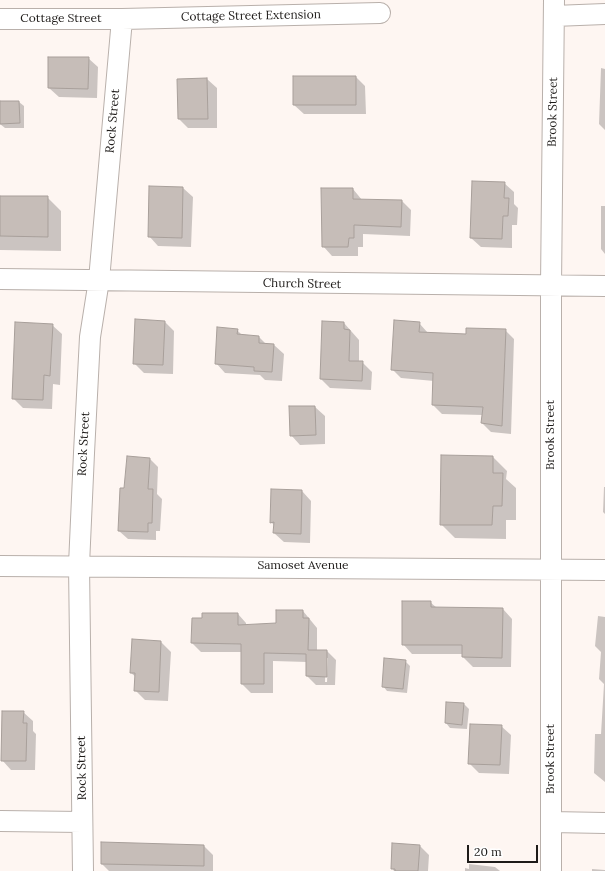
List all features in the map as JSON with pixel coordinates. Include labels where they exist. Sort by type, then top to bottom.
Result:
[{"type":"street","points":[[554,8],[605,14]]},
{"type":"street","name":"Brook Street","points":[[551,871],[551,286],[554,8]]},
{"type":"street","name":"Cottage Street Extension","points":[[122,19],[380,13]]},
{"type":"street","name":"Cottage Street","points":[[0,19],[122,19]]},
{"type":"street","name":"Rock Street","points":[[83,871],[79,565],[90,337],[98,280],[122,19]]},
{"type":"street","name":"Church Street","points":[[0,280],[605,286]]},
{"type":"street","name":"Samoset Avenue","points":[[0,566],[79,565],[551,568],[605,570]]},
{"type":"street","points":[[0,821],[82,822]]},
{"type":"street","points":[[552,822],[605,823]]},
{"type":"building","points":[[48,57],[89,57],[88,89],[48,88]]},
{"type":"building","points":[[293,76],[356,76],[356,105],[293,105]]},
{"type":"building","points":[[207,78],[208,119],[178,119],[177,79]]},
{"type":"building","points":[[0,101],[19,101],[20,123],[0,124]]},
{"type":"building","points":[[472,181],[505,182],[504,198],[509,198],[508,216],[503,216],[502,239],[470,238]]},
{"type":"building","points":[[149,186],[183,187],[182,238],[148,237]]},
{"type":"building","points":[[321,188],[353,188],[353,199],[402,200],[401,227],[354,225],[354,238],[349,238],[348,247],[322,247]]},
{"type":"building","points":[[0,196],[48,196],[48,237],[0,236]]},
{"type":"building","points":[[135,319],[165,321],[163,365],[133,364]]},
{"type":"building","points":[[394,320],[420,322],[419,332],[466,334],[466,328],[506,329],[502,426],[481,423],[483,407],[432,405],[433,373],[391,370]]},
{"type":"building","points":[[322,321],[344,322],[344,329],[350,330],[349,361],[363,361],[362,381],[320,379]]},
{"type":"building","points":[[15,322],[53,324],[50,376],[44,375],[43,400],[12,399]]},
{"type":"building","points":[[217,327],[238,329],[237,334],[259,336],[259,343],[274,344],[272,372],[254,371],[254,367],[215,364]]},
{"type":"building","points":[[289,406],[315,406],[316,435],[290,436]]},
{"type":"building","points":[[441,455],[493,456],[493,473],[503,473],[502,506],[493,506],[492,525],[440,525]]},
{"type":"building","points":[[127,456],[150,458],[148,489],[153,489],[152,523],[148,523],[148,532],[118,531],[120,488],[124,488]]},
{"type":"building","points":[[271,489],[302,490],[301,534],[273,533],[274,522],[270,523]]},
{"type":"building","points":[[402,601],[431,601],[431,607],[503,608],[502,658],[462,657],[462,645],[402,645]]},
{"type":"building","points":[[276,610],[303,610],[303,618],[309,618],[308,650],[327,650],[327,677],[306,676],[306,654],[264,653],[264,684],[241,684],[241,644],[191,643],[192,618],[202,618],[202,613],[238,613],[238,625],[276,623]]},
{"type":"building","points":[[132,639],[161,641],[159,692],[134,691],[135,673],[130,673]]},
{"type":"building","points":[[384,658],[406,660],[403,689],[382,687]]},
{"type":"building","points":[[446,702],[464,703],[462,725],[445,723]]},
{"type":"building","points":[[2,711],[24,711],[23,723],[27,723],[26,761],[1,761]]},
{"type":"building","points":[[470,724],[502,725],[500,765],[468,764]]},
{"type":"building","points":[[101,842],[204,845],[204,866],[101,864]]},
{"type":"building","points":[[392,843],[420,845],[418,871],[395,871],[395,869],[391,869]]}]
